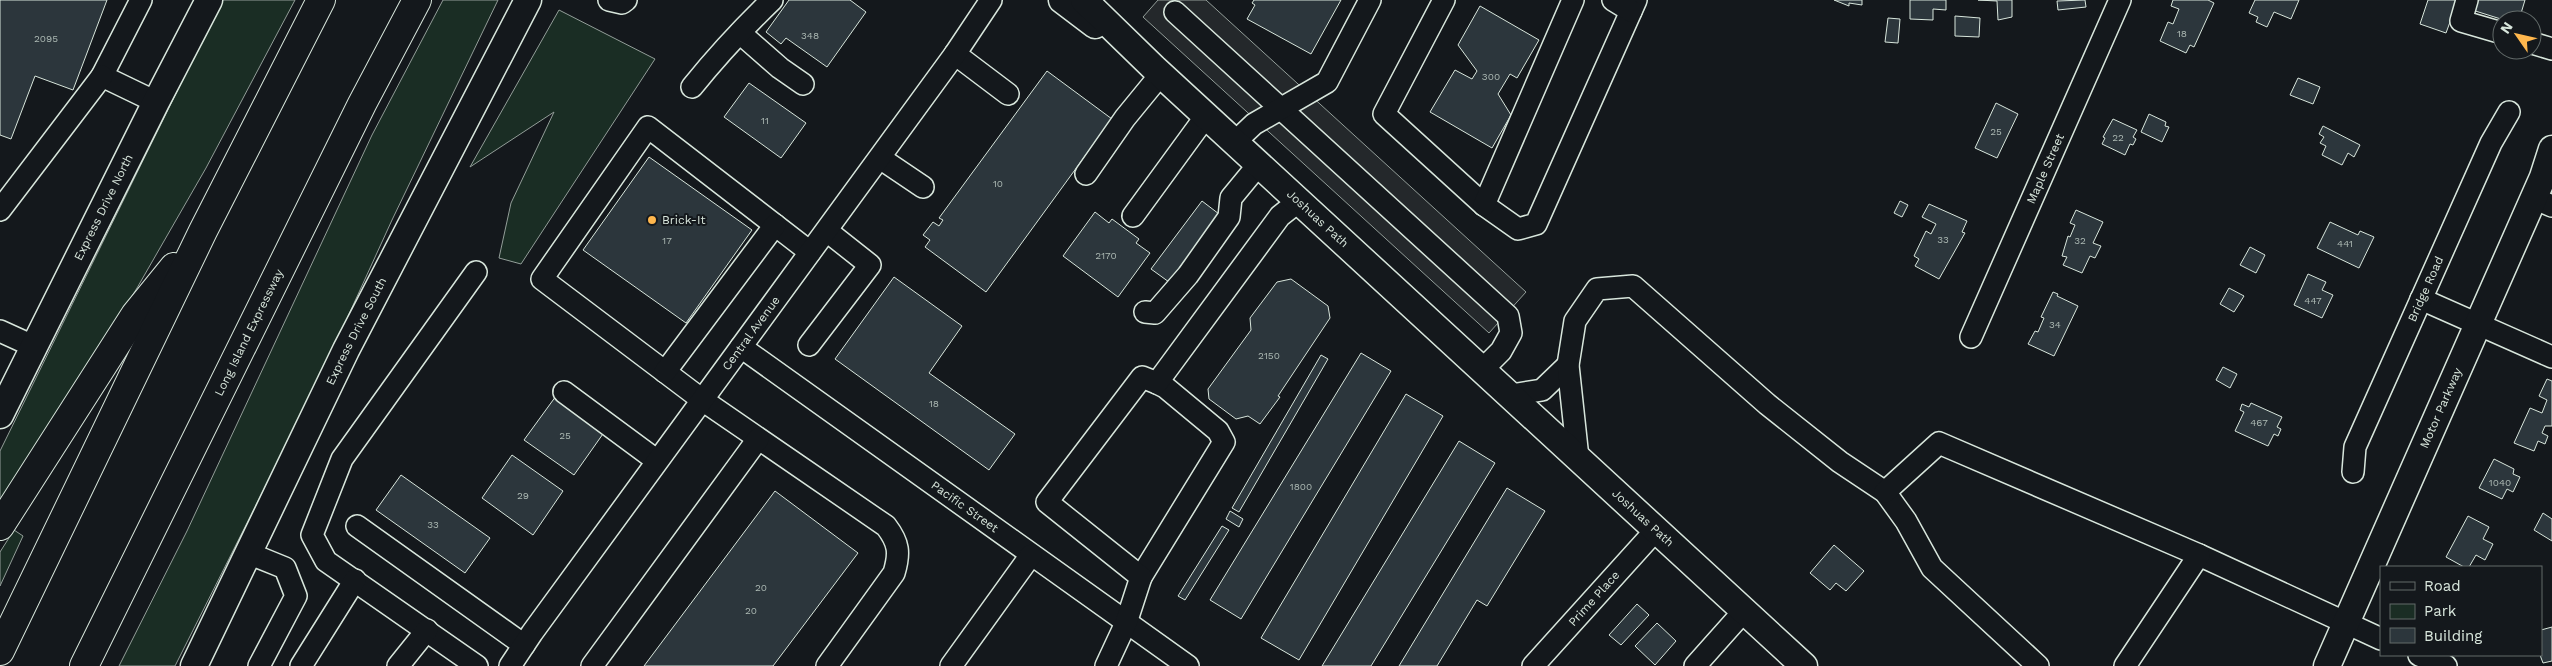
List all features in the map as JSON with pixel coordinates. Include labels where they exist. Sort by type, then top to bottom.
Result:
[{"type":"highway","points":[[0,651],[203,231],[321,0]]},
{"type":"highway","name":"Long Island Expressway","points":[[84,666],[358,113],[417,0]]},
{"type":"highway","points":[[0,526],[135,315],[203,231]]},
{"type":"main road","name":"Express Drive North","points":[[0,415],[33,346],[209,0]]},
{"type":"main road","name":"Express Drive South","points":[[194,666],[346,350],[528,0]]},
{"type":"main road","name":"Joshuas Path","points":[[1062,0],[1157,71]]},
{"type":"main road","name":"Joshuas Path","points":[[1091,4],[1157,71],[1804,666]]},
{"type":"main road","name":"Motor Parkway","points":[[2327,666],[2476,326],[2542,202],[2552,149]]},
{"type":"street","points":[[0,210],[102,76],[141,0]]},
{"type":"street","points":[[609,0],[622,3],[626,0]]},
{"type":"street","points":[[692,87],[723,48],[772,0]]},
{"type":"street","name":"Central Avenue","points":[[510,666],[656,460],[880,158],[955,54],[991,0]]},
{"type":"street","points":[[1235,142],[1254,124],[1327,82],[1370,0]]},
{"type":"street","points":[[1444,0],[1384,114],[1484,205],[1518,229],[1536,224],[1634,6],[1613,0]]},
{"type":"street","points":[[1484,205],[1573,0]]},
{"type":"street","name":"Maple Street","points":[[1971,336],[2120,0]]},
{"type":"street","points":[[2467,0],[2461,21],[2492,31]]},
{"type":"street","points":[[1175,12],[1508,316],[1511,333],[1501,351],[1483,369]]},
{"type":"street","points":[[740,33],[780,68],[803,84]]},
{"type":"street","points":[[955,54],[1008,94]]},
{"type":"street","points":[[1086,174],[1157,71]]},
{"type":"street","points":[[102,76],[156,102]]},
{"type":"street","name":"Bridge Road","points":[[2353,472],[2355,448],[2491,143],[2509,112]]},
{"type":"street","points":[[1133,216],[1206,116]]},
{"type":"street","points":[[810,252],[648,127],[542,279],[701,400],[886,526],[896,539],[900,555],[894,573],[826,666]]},
{"type":"street","points":[[880,158],[923,187]]},
{"type":"street","points":[[1144,312],[1155,313],[1161,308],[1188,275],[1229,217],[1231,198],[1258,164]]},
{"type":"street","points":[[1157,383],[1280,216],[1299,201]]},
{"type":"street","points":[[665,372],[774,225]]},
{"type":"street","points":[[809,345],[870,264],[826,231]]},
{"type":"street","points":[[463,662],[427,630],[326,561],[312,535],[342,459],[476,272]]},
{"type":"street","points":[[1578,458],[1568,365],[1575,321],[1598,289],[1633,286],[1766,404],[1840,462],[1884,492],[1906,521],[1932,568],[2038,666]]},
{"type":"street","points":[[2421,299],[2476,326],[2552,357]]},
{"type":"street","points":[[0,331],[33,346]]},
{"type":"street","name":"Pacific Street","points":[[741,347],[1031,554],[1178,663]]},
{"type":"street","points":[[1511,395],[1542,390],[1568,365]]},
{"type":"street","points":[[0,403],[18,377]]},
{"type":"street","points":[[1106,666],[1126,623],[1141,577],[1224,442],[1218,430],[1165,387],[1142,377],[1047,502],[1141,577]]},
{"type":"street","points":[[564,392],[656,460]]},
{"type":"street","points":[[592,666],[758,439]]},
{"type":"street","points":[[1884,492],[1939,443],[2199,555],[2380,639]]},
{"type":"street","points":[[357,526],[524,645]]},
{"type":"street","name":"Prime Place","points":[[1533,666],[1656,531]]},
{"type":"street","points":[[248,553],[285,568],[296,596],[260,666]]},
{"type":"street","points":[[951,666],[1031,554]]},
{"type":"street","points":[[2124,666],[2199,555]]},
{"type":"street","points":[[301,666],[356,580]]},
{"type":"street","points":[[1695,666],[1744,611]]},
{"type":"street","points":[[398,666],[427,630]]},
{"type":"street","points":[[2421,656],[2446,666]]},
{"type":"green space","points":[[222,0],[295,0],[206,168],[137,288],[0,509],[0,451]]},
{"type":"green space","points":[[443,0],[498,0],[392,220],[318,382],[175,666],[119,666],[187,531],[372,135]]},
{"type":"green space","points":[[559,10],[655,59],[521,264],[499,258],[511,203],[554,112],[470,167]]},
{"type":"green space","points":[[14,530],[23,536],[0,586],[0,552]]},
{"type":"shaded area","points":[[1158,0],[1206,0],[1526,292],[1489,333],[1143,17]]},
{"type":"building","points":[[0,0],[107,0],[73,90],[35,76],[11,139],[0,135]]},
{"type":"building","points":[[789,0],[850,0],[866,12],[827,67],[786,38],[781,44],[766,32]]},
{"type":"building","points":[[1254,0],[1341,0],[1311,54],[1247,19],[1255,5],[1252,3]]},
{"type":"building","points":[[1834,0],[1862,0],[1862,5],[1849,3],[1849,6]]},
{"type":"building","points":[[1910,0],[1946,0],[1946,10],[1933,9],[1933,20],[1910,19]]},
{"type":"building","points":[[1978,0],[2012,0],[2012,17],[1998,20],[1997,1]]},
{"type":"building","points":[[2085,0],[2086,7],[2058,10],[2057,1]]},
{"type":"building","points":[[2173,0],[2208,0],[2214,3],[2194,47],[2190,45],[2186,53],[2160,41],[2168,22],[2173,24],[2179,9],[2171,6]]},
{"type":"building","points":[[2255,0],[2299,0],[2291,19],[2274,12],[2267,27],[2256,22],[2258,17],[2249,13]]},
{"type":"building","points":[[2428,0],[2458,0],[2446,33],[2420,24]]},
{"type":"building","points":[[2472,0],[2525,0],[2522,10],[2492,10],[2492,16],[2469,9]]},
{"type":"building","points":[[1480,6],[1539,40],[1517,78],[1510,74],[1498,94],[1511,115],[1492,148],[1430,112],[1455,70],[1472,79],[1477,71],[1458,45]]},
{"type":"building","points":[[1955,16],[1980,18],[1979,37],[1955,36]]},
{"type":"building","points":[[1888,18],[1900,19],[1898,43],[1885,42]]},
{"type":"building","points":[[1047,71],[1112,119],[986,292],[925,247],[930,240],[923,235],[933,222],[939,226],[943,220],[939,218]]},
{"type":"building","points":[[2298,78],[2320,87],[2313,104],[2290,95]]},
{"type":"building","points":[[749,83],[806,123],[781,158],[724,117]]},
{"type":"building","points":[[1996,103],[2018,114],[1997,158],[1975,148]]},
{"type":"building","points":[[2149,114],[2166,122],[2165,126],[2169,127],[2162,142],[2141,132]]},
{"type":"building","points":[[2113,119],[2137,130],[2133,137],[2136,139],[2133,145],[2130,144],[2125,155],[2102,144],[2105,138],[2103,137]]},
{"type":"building","points":[[2323,126],[2360,145],[2354,157],[2348,153],[2342,165],[2322,155],[2326,146],[2320,143],[2324,137],[2319,134]]},
{"type":"building","points":[[649,157],[752,230],[686,323],[583,250]]},
{"type":"building","points":[[1202,201],[1219,214],[1169,282],[1151,269]]},
{"type":"building","points":[[1900,201],[1908,205],[1902,217],[1894,213]]},
{"type":"building","points":[[1929,204],[1967,221],[1962,232],[1965,233],[1939,279],[1915,266],[1919,259],[1914,256],[1926,231],[1931,234],[1936,224],[1922,217]]},
{"type":"building","points":[[2076,210],[2103,222],[2093,243],[2101,246],[2095,258],[2090,256],[2082,273],[2063,265],[2067,257],[2062,256],[2068,236],[2070,237],[2075,225],[2070,223]]},
{"type":"building","points":[[1095,212],[1109,223],[1112,219],[1139,239],[1136,243],[1150,253],[1118,297],[1063,256]]},
{"type":"building","points":[[2330,222],[2358,235],[2360,231],[2374,237],[2359,268],[2317,248]]},
{"type":"building","points":[[2250,247],[2265,255],[2256,273],[2240,265]]},
{"type":"building","points":[[2308,274],[2326,282],[2322,290],[2333,295],[2322,318],[2294,305]]},
{"type":"building","points":[[894,277],[962,326],[929,373],[1015,434],[989,470],[835,359]]},
{"type":"building","points":[[1291,279],[1328,306],[1330,318],[1278,396],[1280,397],[1260,424],[1248,416],[1236,419],[1209,399],[1208,389],[1251,330],[1250,318],[1277,282]]},
{"type":"building","points":[[2229,288],[2244,296],[2234,312],[2220,304]]},
{"type":"building","points":[[2053,292],[2058,294],[2057,296],[2078,306],[2054,356],[2028,344],[2035,331],[2038,332],[2044,318],[2041,317]]},
{"type":"building","points":[[1361,353],[1391,371],[1241,619],[1210,600]]},
{"type":"building","points":[[1321,355],[1328,359],[1239,512],[1232,508]]},
{"type":"building","points":[[2223,367],[2237,374],[2230,388],[2216,380]]},
{"type":"building","points":[[2547,379],[2552,381],[2552,426],[2545,426],[2542,433],[2548,436],[2545,444],[2538,441],[2534,451],[2514,443],[2530,408],[2542,413],[2547,400],[2539,396]]},
{"type":"building","points":[[1406,394],[1443,416],[1299,660],[1261,638]]},
{"type":"building","points":[[556,396],[605,431],[574,475],[524,440]]},
{"type":"building","points":[[2251,403],[2282,417],[2277,427],[2281,429],[2278,436],[2274,434],[2268,446],[2235,431],[2244,412],[2240,410],[2242,404],[2249,407]]},
{"type":"building","points":[[1459,441],[1495,463],[1371,666],[1322,666]]},
{"type":"building","points":[[512,455],[563,491],[533,535],[482,498]]},
{"type":"building","points":[[2494,459],[2514,469],[2513,474],[2520,477],[2513,492],[2507,489],[2502,499],[2479,488]]},
{"type":"building","points":[[401,475],[490,538],[465,573],[376,510]]},
{"type":"building","points":[[1507,488],[1545,511],[1487,606],[1477,600],[1437,666],[1399,666]]},
{"type":"building","points":[[775,491],[858,553],[773,666],[644,666]]},
{"type":"building","points":[[1230,511],[1243,519],[1239,527],[1226,519]]},
{"type":"building","points":[[2543,513],[2552,519],[2552,541],[2534,530]]},
{"type":"building","points":[[2468,516],[2489,527],[2483,539],[2493,544],[2485,560],[2476,555],[2470,566],[2462,566],[2446,557]]},
{"type":"building","points":[[1222,526],[1229,530],[1185,600],[1178,596]]},
{"type":"building","points":[[1834,545],[1864,571],[1846,591],[1836,583],[1830,590],[1810,573]]},
{"type":"building","points":[[1637,604],[1649,615],[1621,645],[1609,635]]},
{"type":"building","points":[[1657,623],[1676,641],[1655,665],[1635,646]]},
{"type":"building","points":[[2552,627],[2552,661],[2543,663],[2540,656],[2542,656],[2542,630]]},
{"type":"place","name":"Brick-It","points":[[652,220]]}]
